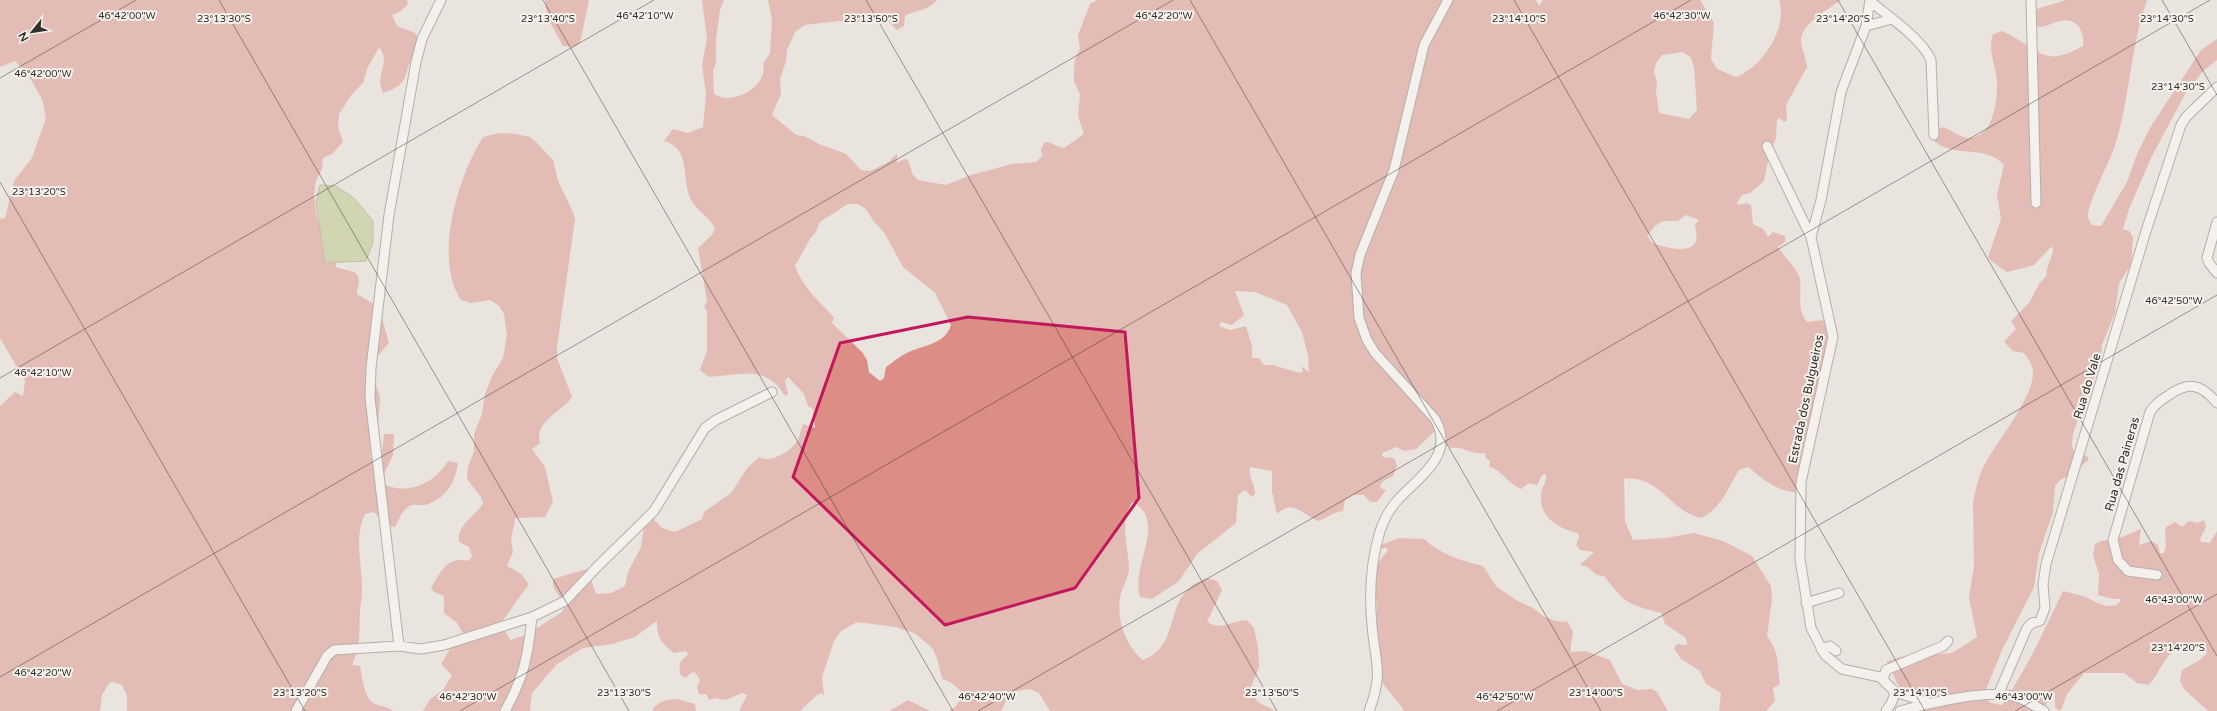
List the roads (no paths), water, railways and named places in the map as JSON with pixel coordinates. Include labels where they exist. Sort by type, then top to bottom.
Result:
[{"type":"street","points":[[399,646],[370,398],[371,368],[388,216],[414,69],[422,39],[441,0]]},
{"type":"street","points":[[1369,711],[1378,680],[1371,608],[1372,569],[1380,531],[1390,509],[1433,464],[1441,446],[1442,437],[1435,419],[1385,365],[1366,340],[1359,318],[1357,268],[1360,255],[1394,170],[1424,45],[1448,0]]},
{"type":"street","points":[[1870,0],[1921,46],[1931,60],[1934,135]]},
{"type":"street","name":"Estrada dos Bulgueiros","points":[[1870,0],[1866,26],[1841,92],[1821,200],[1811,237],[1833,337],[1801,482],[1800,559],[1811,628],[1821,649],[1832,663],[1842,669],[1869,673],[1880,677],[1895,692]]},
{"type":"street","points":[[2031,0],[2036,203]]},
{"type":"street","points":[[1866,26],[1892,19]]},
{"type":"street","name":"Rua do Vale","points":[[1998,695],[2027,628],[2032,623],[2040,621],[2045,608],[2043,584],[2046,564],[2146,231],[2181,125],[2186,117],[2217,87]]},
{"type":"street","points":[[1767,146],[1811,237]]},
{"type":"street","points":[[2217,222],[2207,258],[2217,273]]},
{"type":"street","name":"Rua das Paineras","points":[[2157,574],[2128,571],[2118,560],[2113,540],[2150,412],[2157,403],[2178,389],[2188,385],[2201,389],[2217,403]]},
{"type":"street","points":[[296,711],[331,652],[339,650],[399,646],[420,649],[444,645],[532,617],[571,597],[596,567],[644,523],[662,500],[705,428],[716,420],[772,392]]},
{"type":"street","points":[[1806,603],[1839,593]]},
{"type":"street","points":[[505,711],[517,690],[524,671],[529,651],[532,617]]},
{"type":"street","points":[[1883,680],[1886,670],[1943,646],[1948,642]]},
{"type":"street","points":[[1821,649],[1830,646],[1836,650]]},
{"type":"street","points":[[1886,711],[1892,702],[1895,692],[1928,703]]},
{"type":"street","points":[[1900,711],[1938,701],[1998,695],[2016,697],[2044,711]]}]
